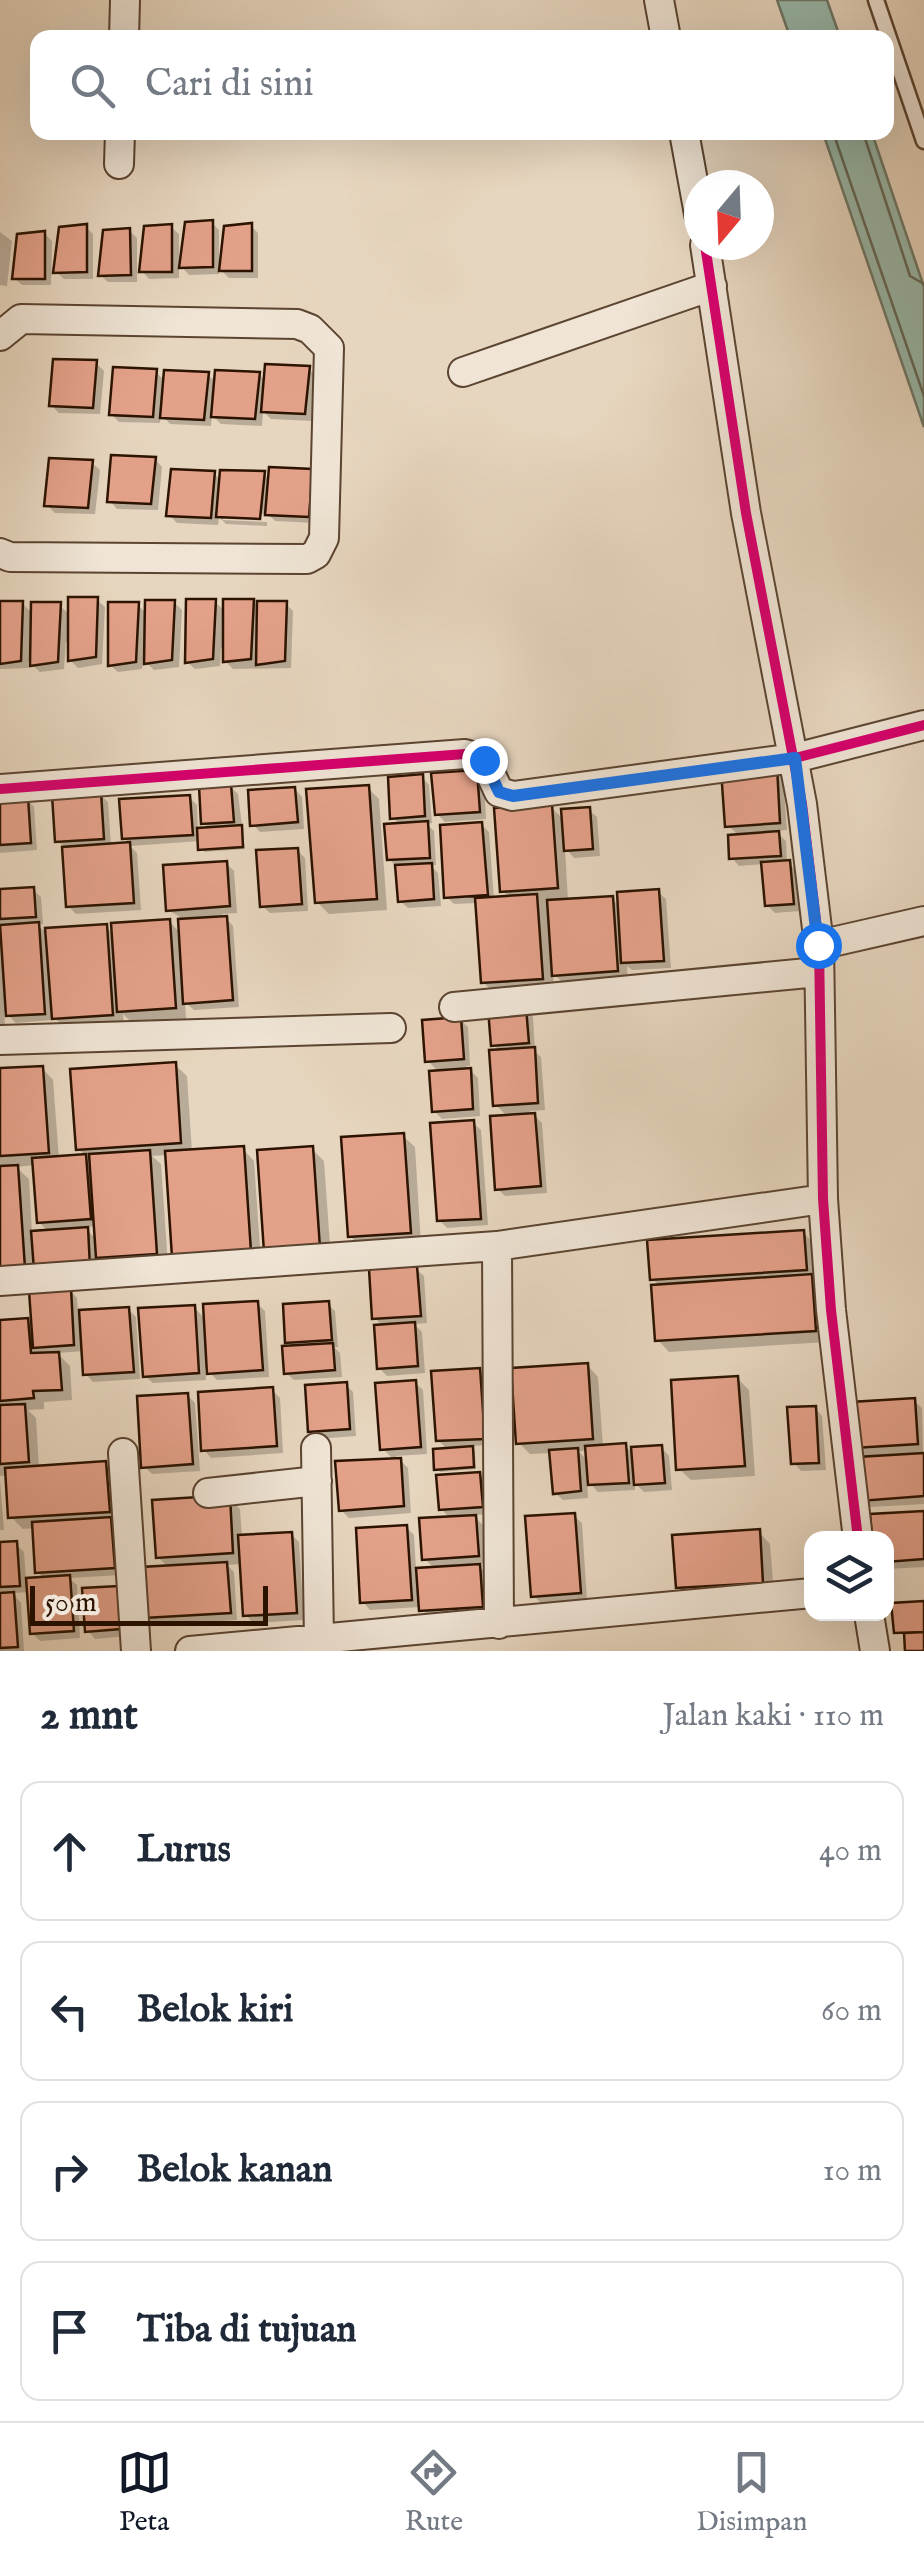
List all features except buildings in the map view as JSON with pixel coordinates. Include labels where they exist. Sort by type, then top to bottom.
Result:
[{"type":"street","points":[[124,30],[126,0]]},
{"type":"street","points":[[659,0],[665,30]]},
{"type":"street","points":[[119,164],[120,140]]},
{"type":"street","points":[[685,140],[691,170]]},
{"type":"street","points":[[708,260],[746,514],[795,758],[818,959],[823,1199],[831,1310],[857,1531]]},
{"type":"street","points":[[463,372],[712,286]]},
{"type":"street","points":[[0,336],[21,319],[297,324],[310,329],[329,348],[324,538],[316,554],[307,559],[10,558],[0,553]]},
{"type":"street","points":[[0,789],[465,754],[484,760],[499,792],[513,796],[795,758],[924,724]]},
{"type":"street","points":[[454,1006],[818,959],[924,921]]},
{"type":"street","points":[[0,1040],[392,1028]]},
{"type":"street","points":[[0,1281],[497,1246],[823,1199]]},
{"type":"street","points":[[497,1246],[500,1624]]},
{"type":"street","points":[[316,1448],[319,1640]]},
{"type":"street","points":[[123,1454],[136,1651]]},
{"type":"street","points":[[208,1492],[317,1481]]},
{"type":"street","points":[[190,1651],[804,1595]]},
{"type":"street","points":[[870,1621],[875,1651]]},
{"type":"lane","points":[[876,0],[886,30]]},
{"type":"lane","points":[[894,53],[924,141]]},
{"type":"water","points":[[777,0],[827,0],[838,30],[788,30]]},
{"type":"water","points":[[825,140],[874,140],[924,287],[924,427]]},
{"type":"cycle path","points":[[707,260],[746,513],[802,804],[819,945],[823,1199],[831,1310],[857,1531]]},
{"type":"cycle path","points":[[0,789],[465,754],[484,760],[499,792],[513,796],[795,758],[924,725]]},
{"type":"route","points":[[484,760],[499,792],[513,796],[795,758],[818,945]]}]
